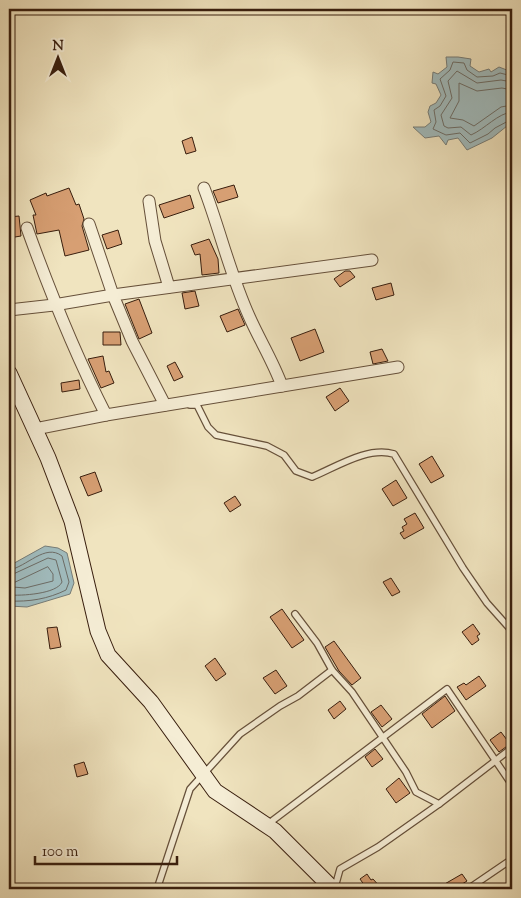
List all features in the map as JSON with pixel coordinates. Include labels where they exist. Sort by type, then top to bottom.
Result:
[{"type":"street","points":[[204,188],[217,222],[223,251],[234,280],[282,386]]},
{"type":"street","points":[[149,201],[155,241],[169,287]]},
{"type":"street","points":[[89,224],[113,295],[132,341],[165,405]]},
{"type":"street","points":[[27,228],[54,305],[106,415]]},
{"type":"street","points":[[9,310],[372,260]]},
{"type":"street","points":[[35,429],[106,415],[398,366]]},
{"type":"street","points":[[9,373],[35,429],[72,522],[98,631],[108,655],[151,702],[215,791],[275,831],[334,889]]},
{"type":"lane","points":[[165,405],[197,405],[208,426],[216,435],[268,446],[284,455],[296,471],[312,478],[367,454],[383,451],[394,454],[441,528],[463,568],[487,603],[512,631]]},
{"type":"lane","points":[[295,614],[317,643],[332,670],[352,692],[406,772],[416,792],[439,804]]},
{"type":"lane","points":[[157,889],[190,789],[240,734],[298,696],[332,670]]},
{"type":"lane","points":[[266,826],[447,689],[512,785]]},
{"type":"lane","points":[[334,889],[340,869],[378,847],[496,762],[512,748]]},
{"type":"lane","points":[[468,889],[512,859]]},
{"type":"water","points":[[446,57],[471,59],[470,66],[479,72],[489,69],[491,72],[499,67],[512,72],[512,99],[510,101],[512,105],[512,122],[492,138],[467,150],[458,138],[448,140],[446,145],[439,136],[425,138],[413,127],[425,127],[431,122],[428,112],[430,106],[436,103],[441,95],[436,84],[432,83],[433,72],[438,74],[447,67]]},
{"type":"water","points":[[45,546],[58,548],[67,553],[74,583],[70,594],[27,607],[9,606],[9,566]]},
{"type":"building","points":[[192,137],[196,151],[186,154],[182,141]]},
{"type":"building","points":[[234,185],[238,197],[218,203],[213,191]]},
{"type":"building","points":[[69,188],[76,205],[79,204],[84,219],[82,226],[89,250],[65,256],[59,230],[37,234],[33,215],[36,215],[30,200],[46,193],[47,196]]},
{"type":"building","points":[[190,195],[194,208],[164,218],[159,205]]},
{"type":"building","points":[[19,216],[21,236],[9,238],[9,217]]},
{"type":"building","points":[[118,230],[122,244],[107,249],[102,235]]},
{"type":"building","points":[[209,239],[218,259],[219,273],[202,275],[200,254],[195,255],[191,245]]},
{"type":"building","points":[[345,271],[350,271],[355,277],[340,287],[334,279]]},
{"type":"building","points":[[391,283],[394,295],[376,300],[372,288]]},
{"type":"building","points":[[195,291],[199,306],[185,309],[182,293]]},
{"type":"building","points":[[139,299],[152,333],[139,339],[125,304]]},
{"type":"building","points":[[238,309],[245,325],[227,332],[220,316]]},
{"type":"building","points":[[315,329],[324,352],[300,361],[291,338]]},
{"type":"building","points":[[103,332],[120,332],[121,345],[103,345]]},
{"type":"building","points":[[382,349],[388,361],[373,364],[370,352]]},
{"type":"building","points":[[103,356],[106,372],[109,371],[114,383],[101,388],[88,359]]},
{"type":"building","points":[[175,362],[183,377],[174,381],[167,366]]},
{"type":"building","points":[[79,380],[80,389],[62,392],[61,383]]},
{"type":"building","points":[[340,388],[349,401],[335,411],[326,397]]},
{"type":"building","points":[[432,456],[444,476],[431,483],[419,464]]},
{"type":"building","points":[[95,472],[102,491],[88,496],[80,477]]},
{"type":"building","points":[[396,480],[407,498],[393,506],[382,489]]},
{"type":"building","points":[[235,496],[241,505],[230,512],[224,503]]},
{"type":"building","points":[[415,513],[424,528],[404,539],[400,533],[404,531],[402,527],[407,524],[404,519]]},
{"type":"building","points":[[391,578],[400,592],[392,596],[383,582]]},
{"type":"building","points":[[282,609],[304,640],[292,648],[270,617]]},
{"type":"building","points":[[473,624],[480,634],[477,636],[479,640],[472,645],[462,632]]},
{"type":"building","points":[[57,627],[61,647],[50,649],[47,628]]},
{"type":"building","points":[[334,641],[361,678],[352,685],[339,671],[325,647]]},
{"type":"building","points":[[215,658],[226,674],[216,681],[205,666]]},
{"type":"building","points":[[276,670],[287,686],[275,694],[263,678]]},
{"type":"building","points":[[479,676],[486,686],[466,700],[457,687],[464,683],[466,685]]},
{"type":"building","points":[[445,696],[455,711],[432,728],[422,714]]},
{"type":"building","points":[[340,701],[346,709],[334,719],[328,710]]},
{"type":"building","points":[[381,705],[392,719],[382,727],[371,712]]},
{"type":"building","points":[[501,732],[510,744],[499,752],[490,740]]},
{"type":"building","points":[[375,749],[383,759],[372,767],[365,757]]},
{"type":"building","points":[[84,762],[88,774],[77,777],[74,765]]},
{"type":"building","points":[[399,778],[410,793],[396,803],[386,789]]},
{"type":"building","points":[[367,874],[382,889],[367,889],[360,879]]},
{"type":"building","points":[[462,874],[467,881],[454,889],[436,889]]}]
